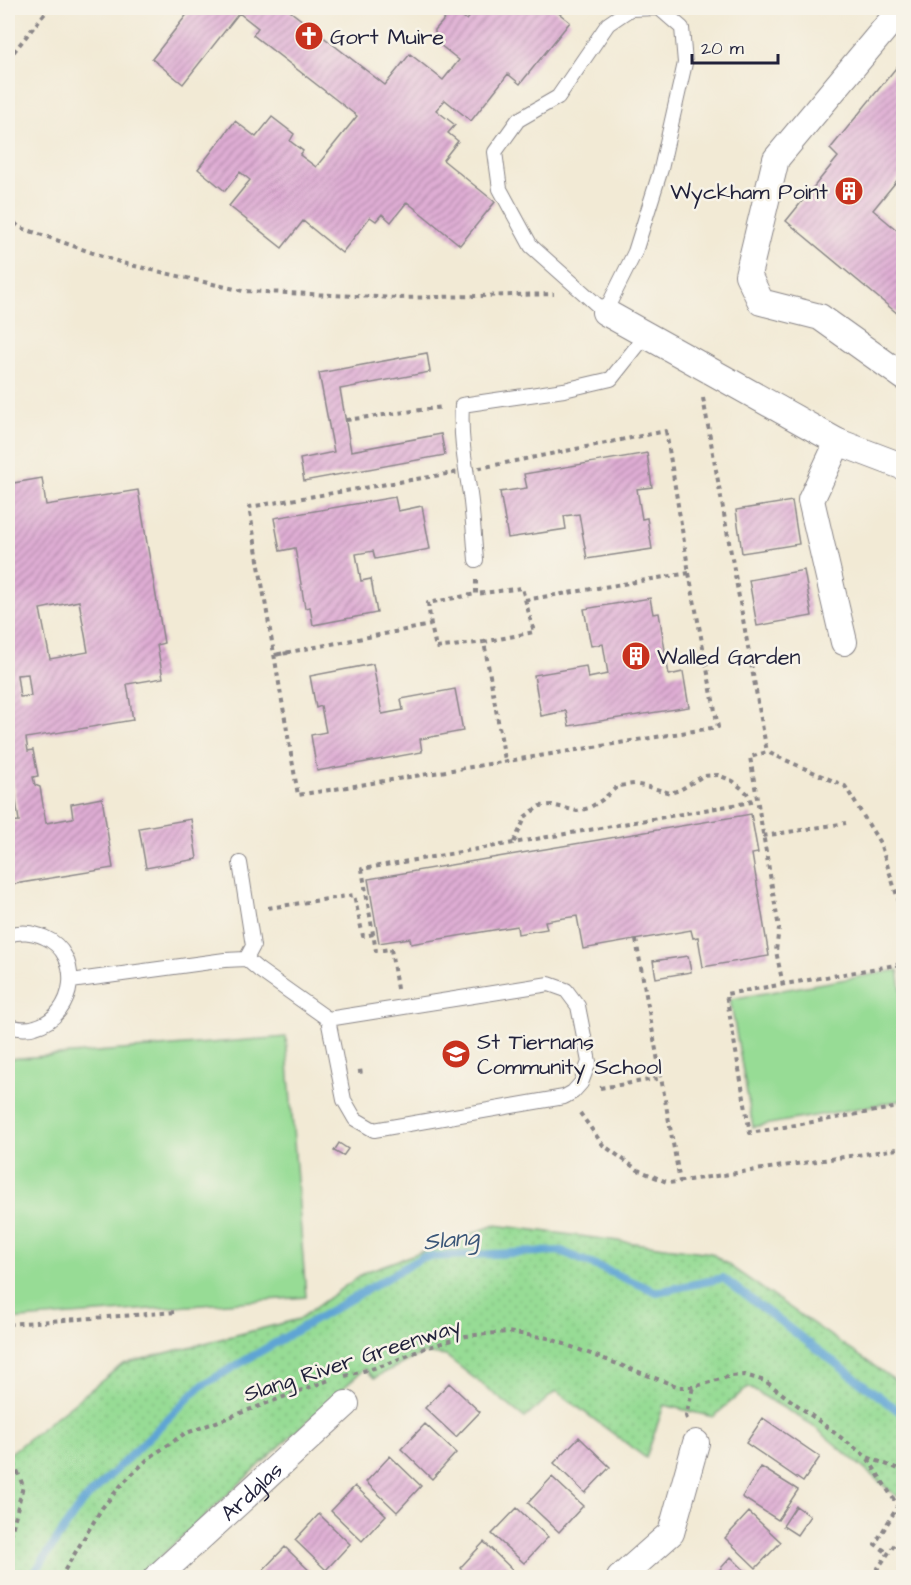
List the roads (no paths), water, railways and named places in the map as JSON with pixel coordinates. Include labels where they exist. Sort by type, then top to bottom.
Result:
[{"type":"street","points":[[903,8],[776,159],[748,275],[761,302],[820,316],[903,377]]},
{"type":"street","points":[[604,312],[838,442],[903,467]]},
{"type":"street","points":[[838,442],[811,500],[844,642]]},
{"type":"street","name":"Ardglas","points":[[156,1578],[346,1404]]},
{"type":"street","points":[[620,1578],[670,1533],[696,1443]]},
{"type":"lane","points":[[659,8],[682,28],[685,63],[661,169],[635,252],[604,312],[531,246],[500,189],[495,152],[518,120],[558,98],[608,24],[630,9],[659,8]]},
{"type":"lane","points":[[476,560],[461,431],[462,405],[564,390],[611,379],[646,335]]},
{"type":"lane","points":[[240,863],[252,946],[246,959]]},
{"type":"lane","points":[[8,935],[17,932],[33,933],[49,939],[61,950],[69,964],[71,981],[69,997],[50,1021],[36,1027],[20,1029],[8,1026]]},
{"type":"lane","points":[[71,981],[246,959],[328,1019],[344,1100],[355,1119],[374,1130],[564,1098],[581,1083],[589,1062],[578,1006],[566,990],[549,984],[328,1019]]},
{"type":"waterway","name":"Slang","points":[[31,1578],[81,1504],[201,1386],[423,1257],[561,1251],[657,1292],[723,1278],[904,1415]]},
{"type":"place","name":"Gort Muire","points":[[309,36]]},
{"type":"place","name":"Wyckham Point","points":[[849,191]]},
{"type":"place","name":"Walled Garden","points":[[636,656]]},
{"type":"place","name":"St Tiernans Community School","points":[[456,1054]]}]
